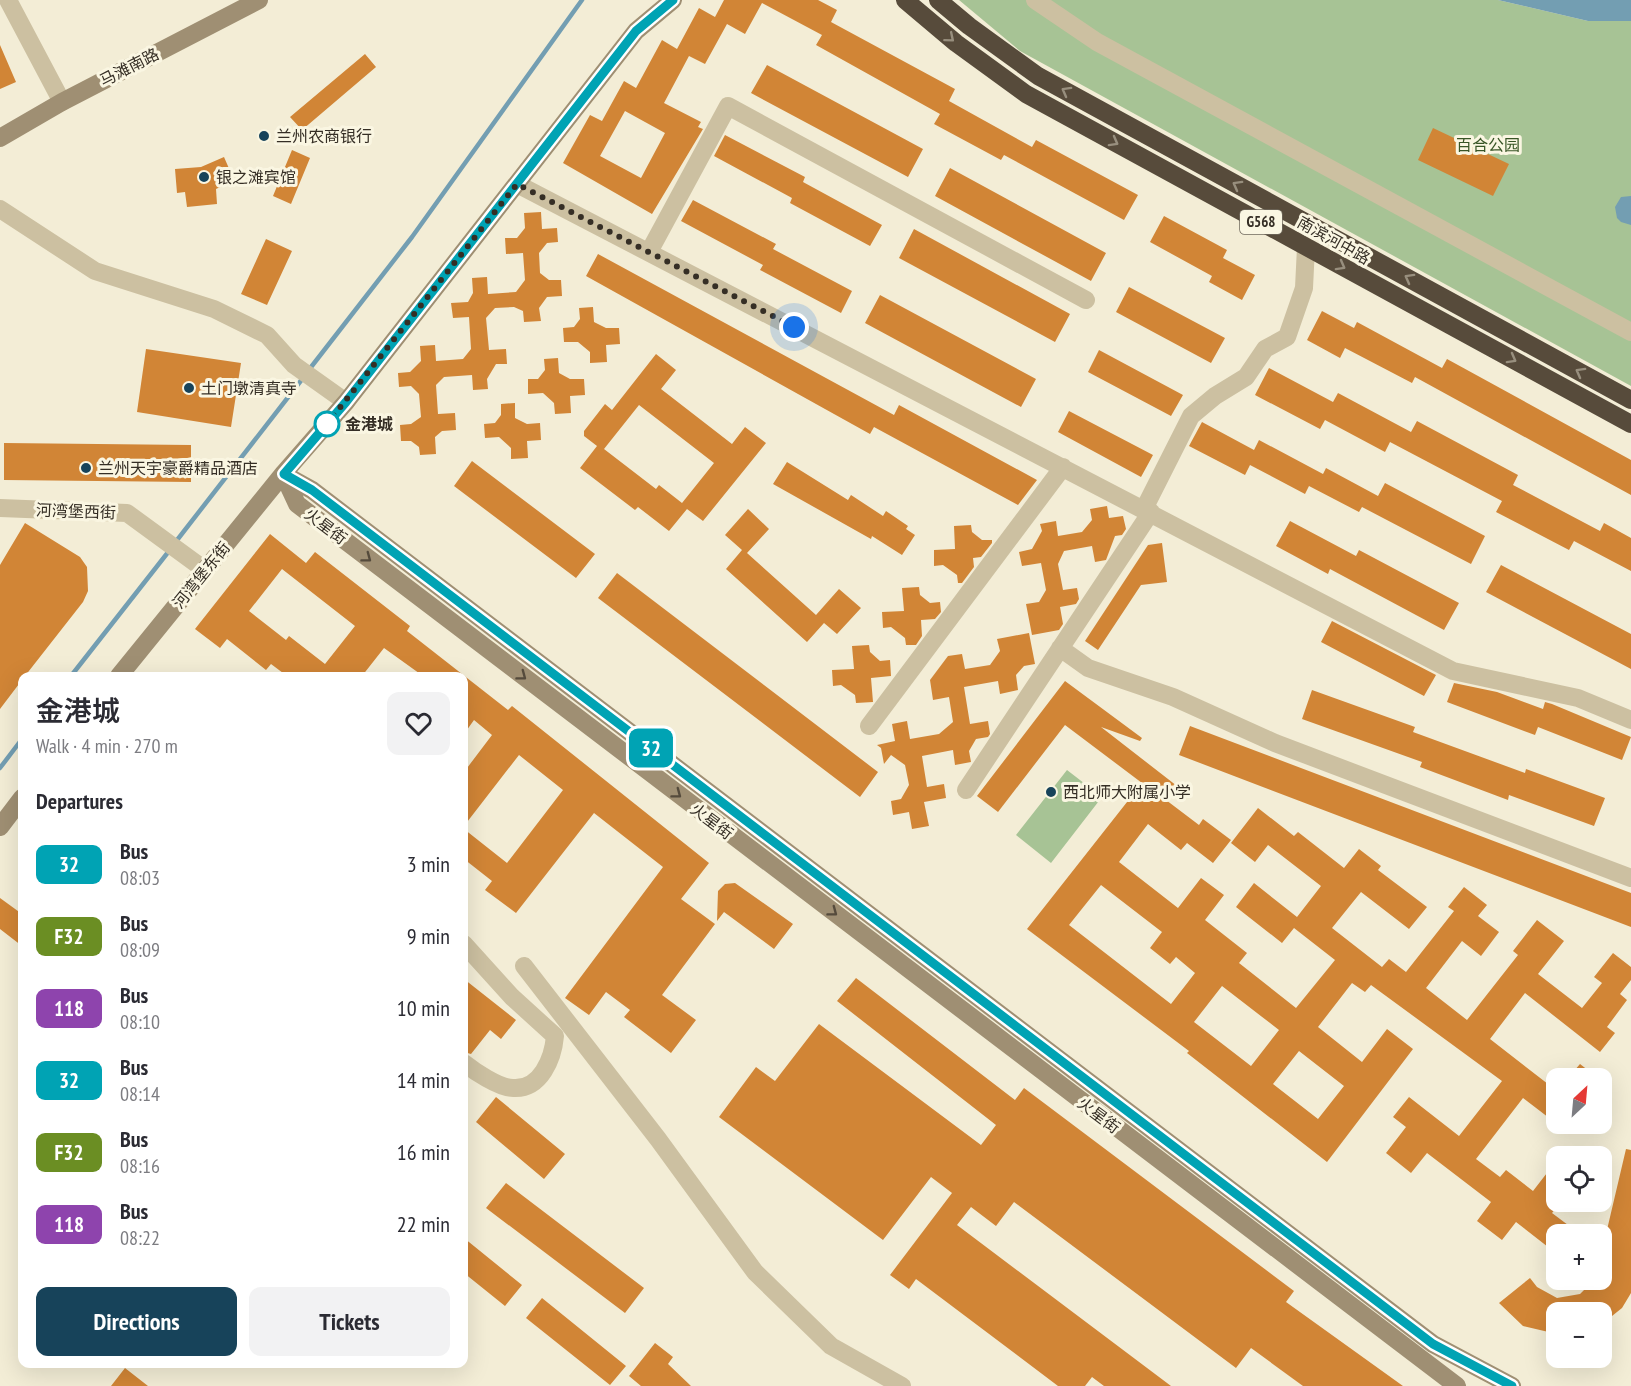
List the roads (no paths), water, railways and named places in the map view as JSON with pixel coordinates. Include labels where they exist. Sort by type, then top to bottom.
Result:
[{"type":"highway","name":"南滨河中路","points":[[905,0],[956,43],[1026,94],[1631,424]]},
{"type":"highway","name":"南滨河中路","points":[[938,0],[969,26],[1038,76],[1631,400]]},
{"type":"street","points":[[8,0],[62,102]]},
{"type":"street","name":"马滩南路","points":[[0,138],[62,102],[259,0]]},
{"type":"street","name":"河湾堡东街","points":[[122,672],[346,402],[636,31],[673,0]]},
{"type":"street","points":[[1035,0],[1097,42],[1631,332]]},
{"type":"street","points":[[650,252],[728,106],[1086,300]]},
{"type":"street","points":[[517,184],[1453,671],[1578,698],[1631,720]]},
{"type":"street","points":[[0,209],[95,271],[214,309],[267,335],[294,365],[346,402]]},
{"type":"street","points":[[966,790],[1060,648],[1147,510],[1191,416],[1215,396],[1246,377],[1265,349],[1287,337],[1304,288],[1306,247]]},
{"type":"street","points":[[869,726],[1063,467]]},
{"type":"street","name":"火星街","points":[[284,474],[297,504],[1457,1386]]},
{"type":"street","name":"火星街","points":[[284,474],[312,490],[1433,1344],[1512,1386]]},
{"type":"street","name":"河湾堡西街","points":[[0,508],[127,513],[205,570]]},
{"type":"street","points":[[1060,648],[1088,668],[1173,697],[1275,743],[1631,878]]},
{"type":"street","points":[[0,827],[18,803]]},
{"type":"street","points":[[468,948],[512,997],[555,1036],[553,1054],[537,1081],[513,1088],[477,1074],[468,1066]]},
{"type":"street","points":[[524,966],[658,1139],[754,1272],[831,1346],[902,1386]]},
{"type":"water","points":[[1498,0],[1631,0],[1631,21],[1588,21]]},
{"type":"water","points":[[1631,196],[1631,225],[1617,218],[1615,207],[1621,197]]},
{"type":"waterway","points":[[308,371],[412,237],[582,0]]},
{"type":"waterway","points":[[174,544],[303,378]]},
{"type":"waterway","points":[[74,672],[169,551]]},
{"type":"waterway","points":[[0,768],[18,744]]},
{"type":"place","name":"兰州农商银行","points":[[264,136]]},
{"type":"place","name":"银之滩宾馆","points":[[204,177]]},
{"type":"place","name":"土门墩清真寺","points":[[189,388]]},
{"type":"place","name":"金港城","points":[[327,424]]},
{"type":"place","name":"兰州天宇豪爵精品酒店","points":[[86,468]]},
{"type":"place","name":"西北师大附属小学","points":[[1051,792]]},
{"type":"park label","name":"百合公园","points":[[1488,145]]}]
